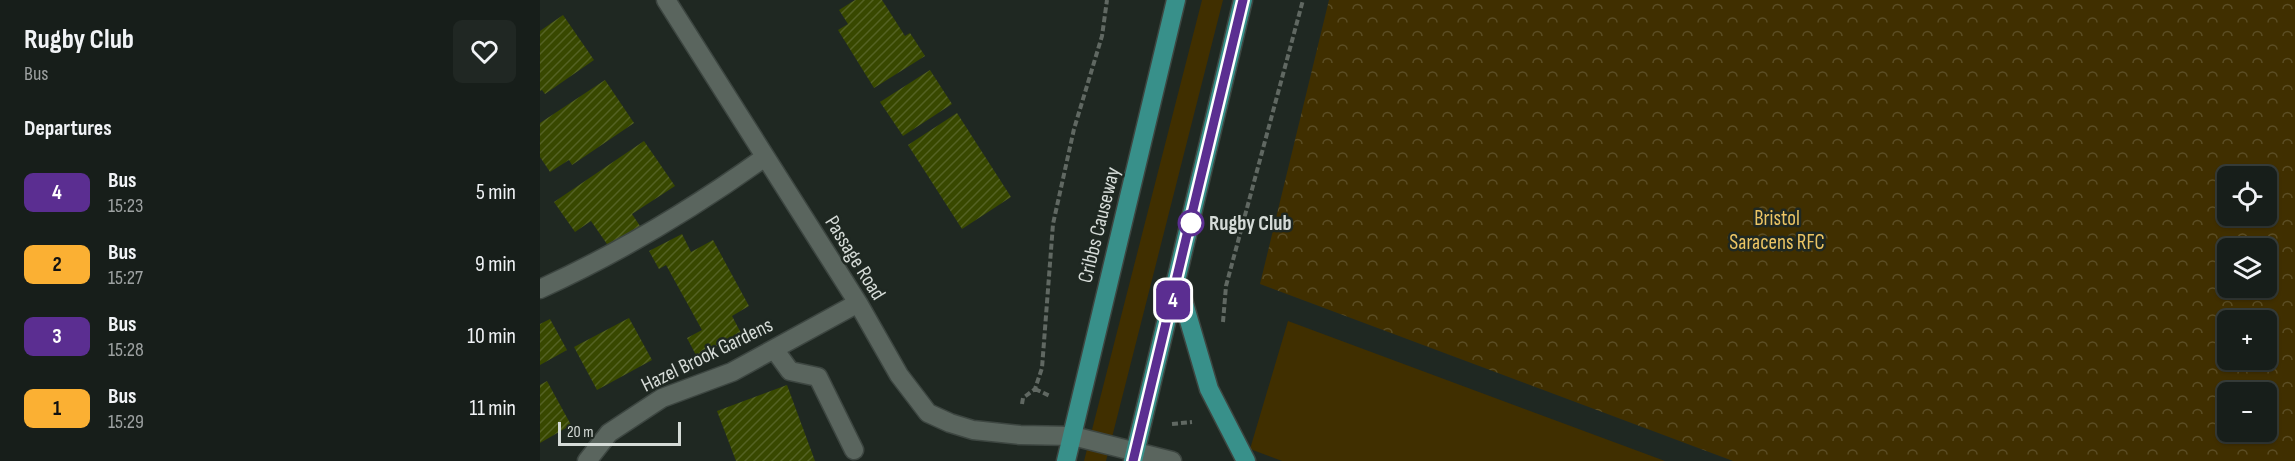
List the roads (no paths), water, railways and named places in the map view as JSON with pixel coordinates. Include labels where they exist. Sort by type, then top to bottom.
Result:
[{"type":"main road","name":"Cribbs Causeway","points":[[1066,461],[1176,0]]},
{"type":"main road","points":[[1134,456],[1243,0]]},
{"type":"main road","points":[[1177,282],[1209,389],[1246,461]]},
{"type":"street","name":"Passage Road","points":[[666,0],[858,303],[898,375],[928,413],[973,430],[1020,435],[1073,436],[1134,456],[1172,461]]},
{"type":"street","points":[[540,289],[625,247],[728,184],[765,158]]},
{"type":"street","name":"Hazel Brook Gardens","points":[[587,461],[609,433],[662,398],[732,372],[858,303]]},
{"type":"street","points":[[774,349],[790,371],[818,377],[854,450]]},
{"type":"place","name":"Rugby Club","points":[[1191,223]]},
{"type":"park label","name":"Bristol Saracens RFC","points":[[1777,230]]}]
